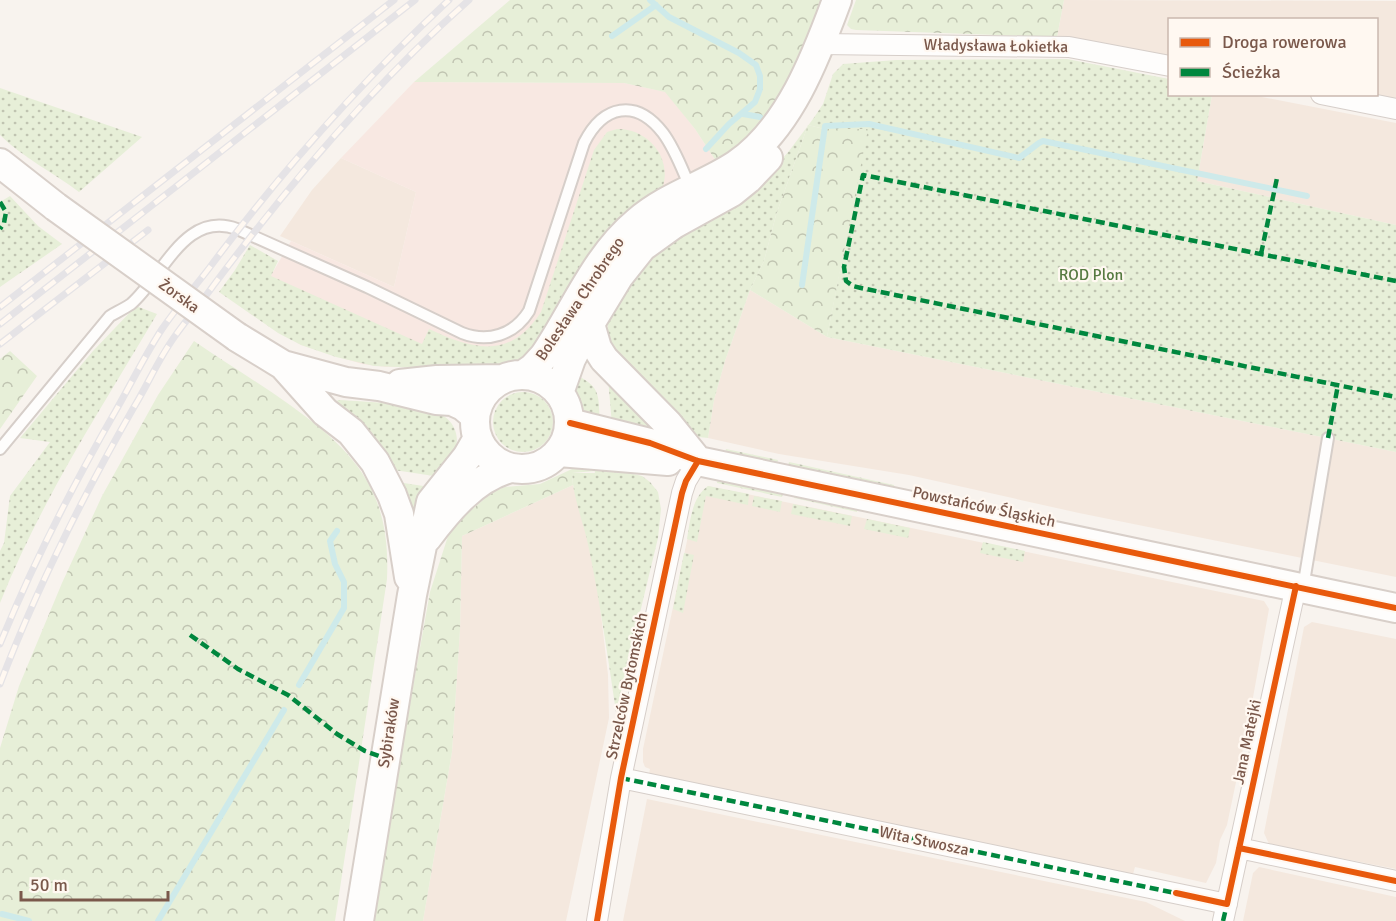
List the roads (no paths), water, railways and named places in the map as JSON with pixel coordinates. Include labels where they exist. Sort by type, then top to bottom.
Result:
[{"type":"street","name":"Bolesława Chrobrego","points":[[513,377],[535,366],[544,356],[614,246],[637,222],[651,211],[695,198],[732,192],[748,178],[787,134],[798,118],[810,92],[818,50],[837,0]]},
{"type":"street","name":"Władysława Łokietka","points":[[818,50],[1069,46],[1168,66]]},
{"type":"street","points":[[1331,96],[1396,109]]},
{"type":"street","name":"Żorska","points":[[0,162],[56,207],[237,337],[283,366],[346,382],[379,386],[452,401],[464,406],[476,427]]},
{"type":"street","name":"Bolesława Chrobrego","points":[[559,393],[571,359],[619,276],[642,247],[662,231],[695,198]]},
{"type":"street","points":[[590,324],[596,346],[604,359],[668,424],[698,461]]},
{"type":"street","points":[[283,366],[325,412],[356,437],[371,454],[381,471],[399,514],[412,595]]},
{"type":"street","points":[[513,377],[540,378],[559,393],[567,406],[570,423],[566,440],[559,452],[548,462],[534,468],[511,468],[490,457],[476,427],[484,395],[496,383],[513,377]]},
{"type":"street","name":"Żorska","points":[[379,386],[437,380],[513,377]]},
{"type":"street","name":"Powstańców Śląskich","points":[[570,423],[650,443],[698,461],[1396,608]]},
{"type":"street","name":"Sybiraków","points":[[358,921],[412,595],[430,502],[467,457],[476,427]]},
{"type":"street","name":"Powstańców Śląskich","points":[[559,452],[647,460],[698,461]]},
{"type":"street","name":"Strzelców Bytomskich","points":[[597,921],[621,778],[682,493],[698,461]]},
{"type":"street","name":"Sybiraków","points":[[423,545],[445,513],[455,504],[487,477],[511,468]]},
{"type":"street","name":"Jana Matejki","points":[[1225,912],[1299,587]]},
{"type":"street","name":"Wita Stwosza","points":[[621,778],[1225,912]]},
{"type":"street","points":[[1239,848],[1396,881]]},
{"type":"lane","points":[[0,449],[110,316],[130,304],[190,235],[206,226],[225,225],[237,229],[367,287],[462,333],[476,337],[489,337],[510,330],[521,322],[529,311],[584,143],[603,118],[625,110],[638,113],[651,121],[670,143],[695,198]]},
{"type":"lane","points":[[1299,587],[1328,438]]},
{"type":"waterway","points":[[650,0],[669,17],[739,53],[756,65],[760,76],[760,89],[755,102],[729,124],[706,149]]},
{"type":"waterway","points":[[612,36],[656,5]]},
{"type":"waterway","points":[[743,114],[760,117]]},
{"type":"waterway","points":[[802,285],[825,126],[869,124],[1019,158],[1043,141],[1307,196]]},
{"type":"waterway","points":[[299,685],[344,608],[344,582],[335,564],[330,541],[337,531]]},
{"type":"waterway","points":[[158,921],[284,710]]},
{"type":"waterway","points":[[2,914],[29,921]]},
{"type":"railway","points":[[0,307],[394,0]]},
{"type":"railway","points":[[0,324],[415,0]]},
{"type":"railway","points":[[0,644],[68,497],[162,329],[265,196],[323,128],[384,63],[449,0]]},
{"type":"railway","points":[[0,684],[29,612],[62,542],[169,344],[272,210],[334,136],[399,66],[469,0]]},
{"type":"railway","points":[[0,344],[148,230]]},
{"type":"park label","name":"ROD Plon","points":[[1091,275]]}]
